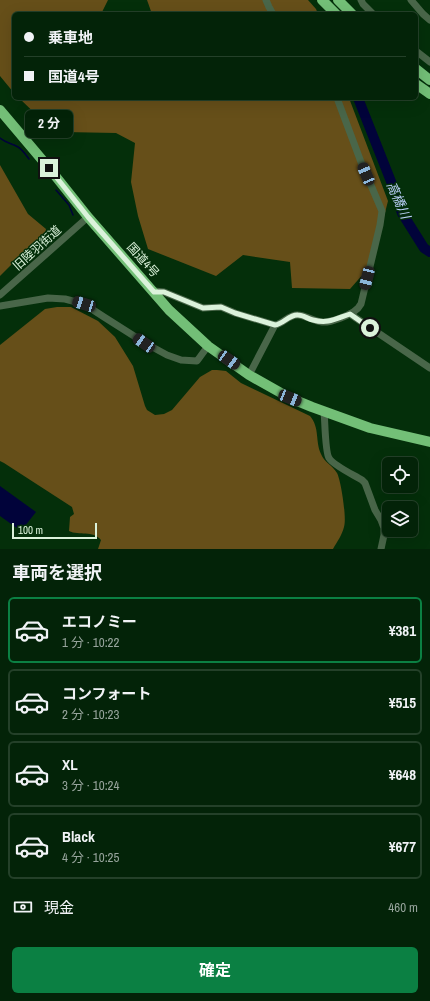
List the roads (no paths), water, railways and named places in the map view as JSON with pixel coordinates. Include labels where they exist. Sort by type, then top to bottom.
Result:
[{"type":"highway","points":[[322,0],[334,12]]},
{"type":"highway","points":[[338,0],[350,12]]},
{"type":"highway","points":[[418,71],[430,80]]},
{"type":"highway","points":[[418,85],[430,94]]},
{"type":"highway","name":"国道4号","points":[[0,110],[88,217],[154,292],[170,310],[208,346],[249,375],[290,398],[370,428],[430,442]]},
{"type":"street","points":[[266,0],[272,12]]},
{"type":"street","points":[[362,0],[363,4],[371,12]]},
{"type":"street","points":[[411,0],[430,20]]},
{"type":"street","points":[[418,53],[430,62]]},
{"type":"street","points":[[154,292],[164,292],[203,308],[221,307],[235,313],[275,325],[298,315],[322,322],[330,321],[357,310],[361,304],[382,211],[361,162],[338,100]]},
{"type":"street","name":"旧陸羽街道","points":[[0,295],[88,217]]},
{"type":"street","points":[[0,306],[48,298],[65,299],[84,304],[167,356],[181,360],[197,361],[208,346]]},
{"type":"street","points":[[350,314],[430,368]]},
{"type":"street","points":[[249,375],[275,325]]},
{"type":"street","points":[[324,411],[326,450],[328,458],[365,483],[375,510],[384,528],[382,549]]},
{"type":"waterway","name":"高橋川","points":[[359,100],[402,213],[424,248],[430,252]]},
{"type":"waterway","points":[[0,138],[19,148],[29,159]]},
{"type":"waterway","points":[[39,171],[44,177]]},
{"type":"waterway","points":[[56,190],[69,205],[73,215]]}]
